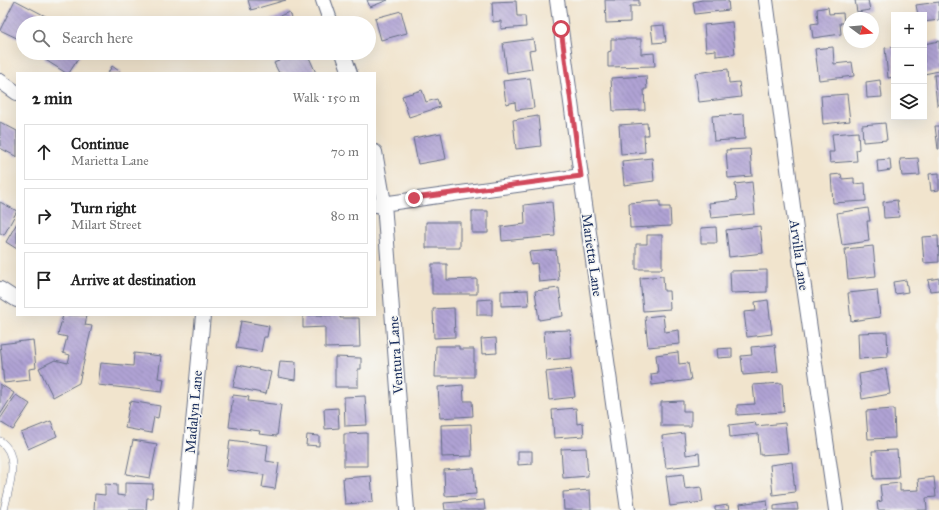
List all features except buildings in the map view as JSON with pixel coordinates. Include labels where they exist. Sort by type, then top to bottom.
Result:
[{"type":"street","points":[[322,0],[328,16]]},
{"type":"street","name":"Marietta Lane","points":[[557,0],[628,510]]},
{"type":"street","name":"Arvilla Lane","points":[[766,0],[798,245],[836,510]]},
{"type":"street","points":[[345,60],[350,72]]},
{"type":"street","points":[[0,81],[16,92]]},
{"type":"street","name":"Ventura Lane","points":[[376,162],[407,510]]},
{"type":"street","points":[[380,204],[581,176]]},
{"type":"street","points":[[0,289],[16,299]]},
{"type":"street","name":"Madalyn Lane","points":[[185,510],[203,316]]},
{"type":"lane","points":[[0,441],[11,454],[12,468],[4,510]]},
{"type":"route","points":[[414,198],[581,176],[561,29]]}]
